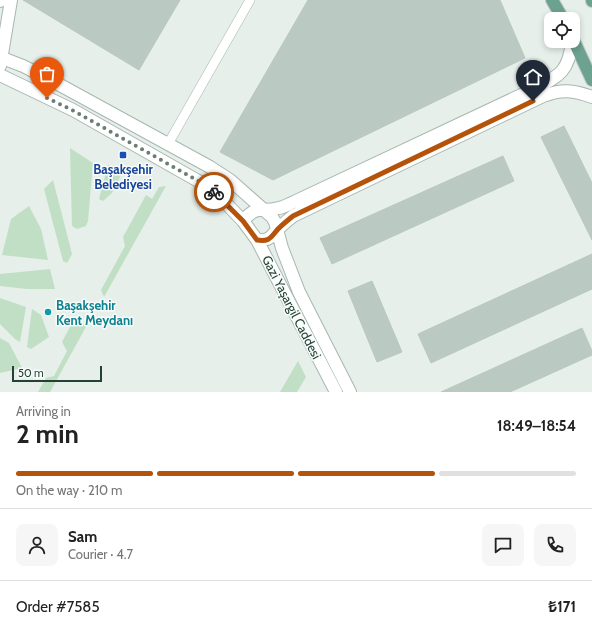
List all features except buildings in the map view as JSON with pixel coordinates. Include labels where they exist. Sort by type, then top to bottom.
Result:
[{"type":"main road","points":[[552,0],[559,12]]},
{"type":"main road","points":[[576,48],[592,80]]},
{"type":"street","points":[[11,0],[1,60],[23,66],[50,79],[197,160],[230,180],[272,217],[299,292],[350,392]]},
{"type":"street","points":[[168,144],[250,0]]},
{"type":"street","points":[[243,221],[250,212],[278,208],[294,202],[553,79],[568,63],[571,48]]},
{"type":"street","name":"Gazi Yaşargil Caddesi","points":[[0,76],[72,110],[188,175],[216,193],[243,221],[257,240],[336,392]]},
{"type":"street","points":[[257,240],[263,241],[269,239],[285,221],[293,216],[543,96],[554,92],[576,91],[592,96]]},
{"type":"street","points":[[188,175],[197,160]]},
{"type":"green space","points":[[70,148],[93,163],[88,221],[86,226],[77,229],[72,226]]},
{"type":"green space","points":[[108,165],[122,173],[112,193],[103,201],[99,199]]},
{"type":"green space","points":[[53,180],[72,254],[67,263],[63,261],[44,189]]},
{"type":"green space","points":[[166,186],[104,297],[101,290],[125,246],[123,237],[146,195],[152,199],[159,187]]},
{"type":"green space","points":[[29,206],[41,229],[48,260],[2,255],[11,219]]},
{"type":"green space","points":[[50,269],[55,289],[27,289],[0,286],[0,274]]},
{"type":"green space","points":[[0,298],[26,307],[20,342],[0,324]]},
{"type":"green space","points":[[32,309],[41,315],[49,337],[31,349],[27,347]]},
{"type":"green space","points":[[71,325],[87,325],[50,392],[38,392],[46,378],[54,376],[67,351],[62,342]]},
{"type":"green space","points":[[0,338],[9,343],[22,368],[0,373]]},
{"type":"green space","points":[[298,361],[306,377],[297,392],[280,392]]},
{"type":"way so far","points":[[47,98],[72,110],[147,152],[200,182],[214,192]]},
{"type":"place","name":"Başakşehir Belediyesi","points":[[123,155]]},
{"type":"place","name":"Başakşehir Kent Meydanı","points":[[48,312]]},
{"type":"route","points":[[214,192],[243,221],[257,240],[263,241],[269,239],[285,221],[293,216],[533,101]]}]
